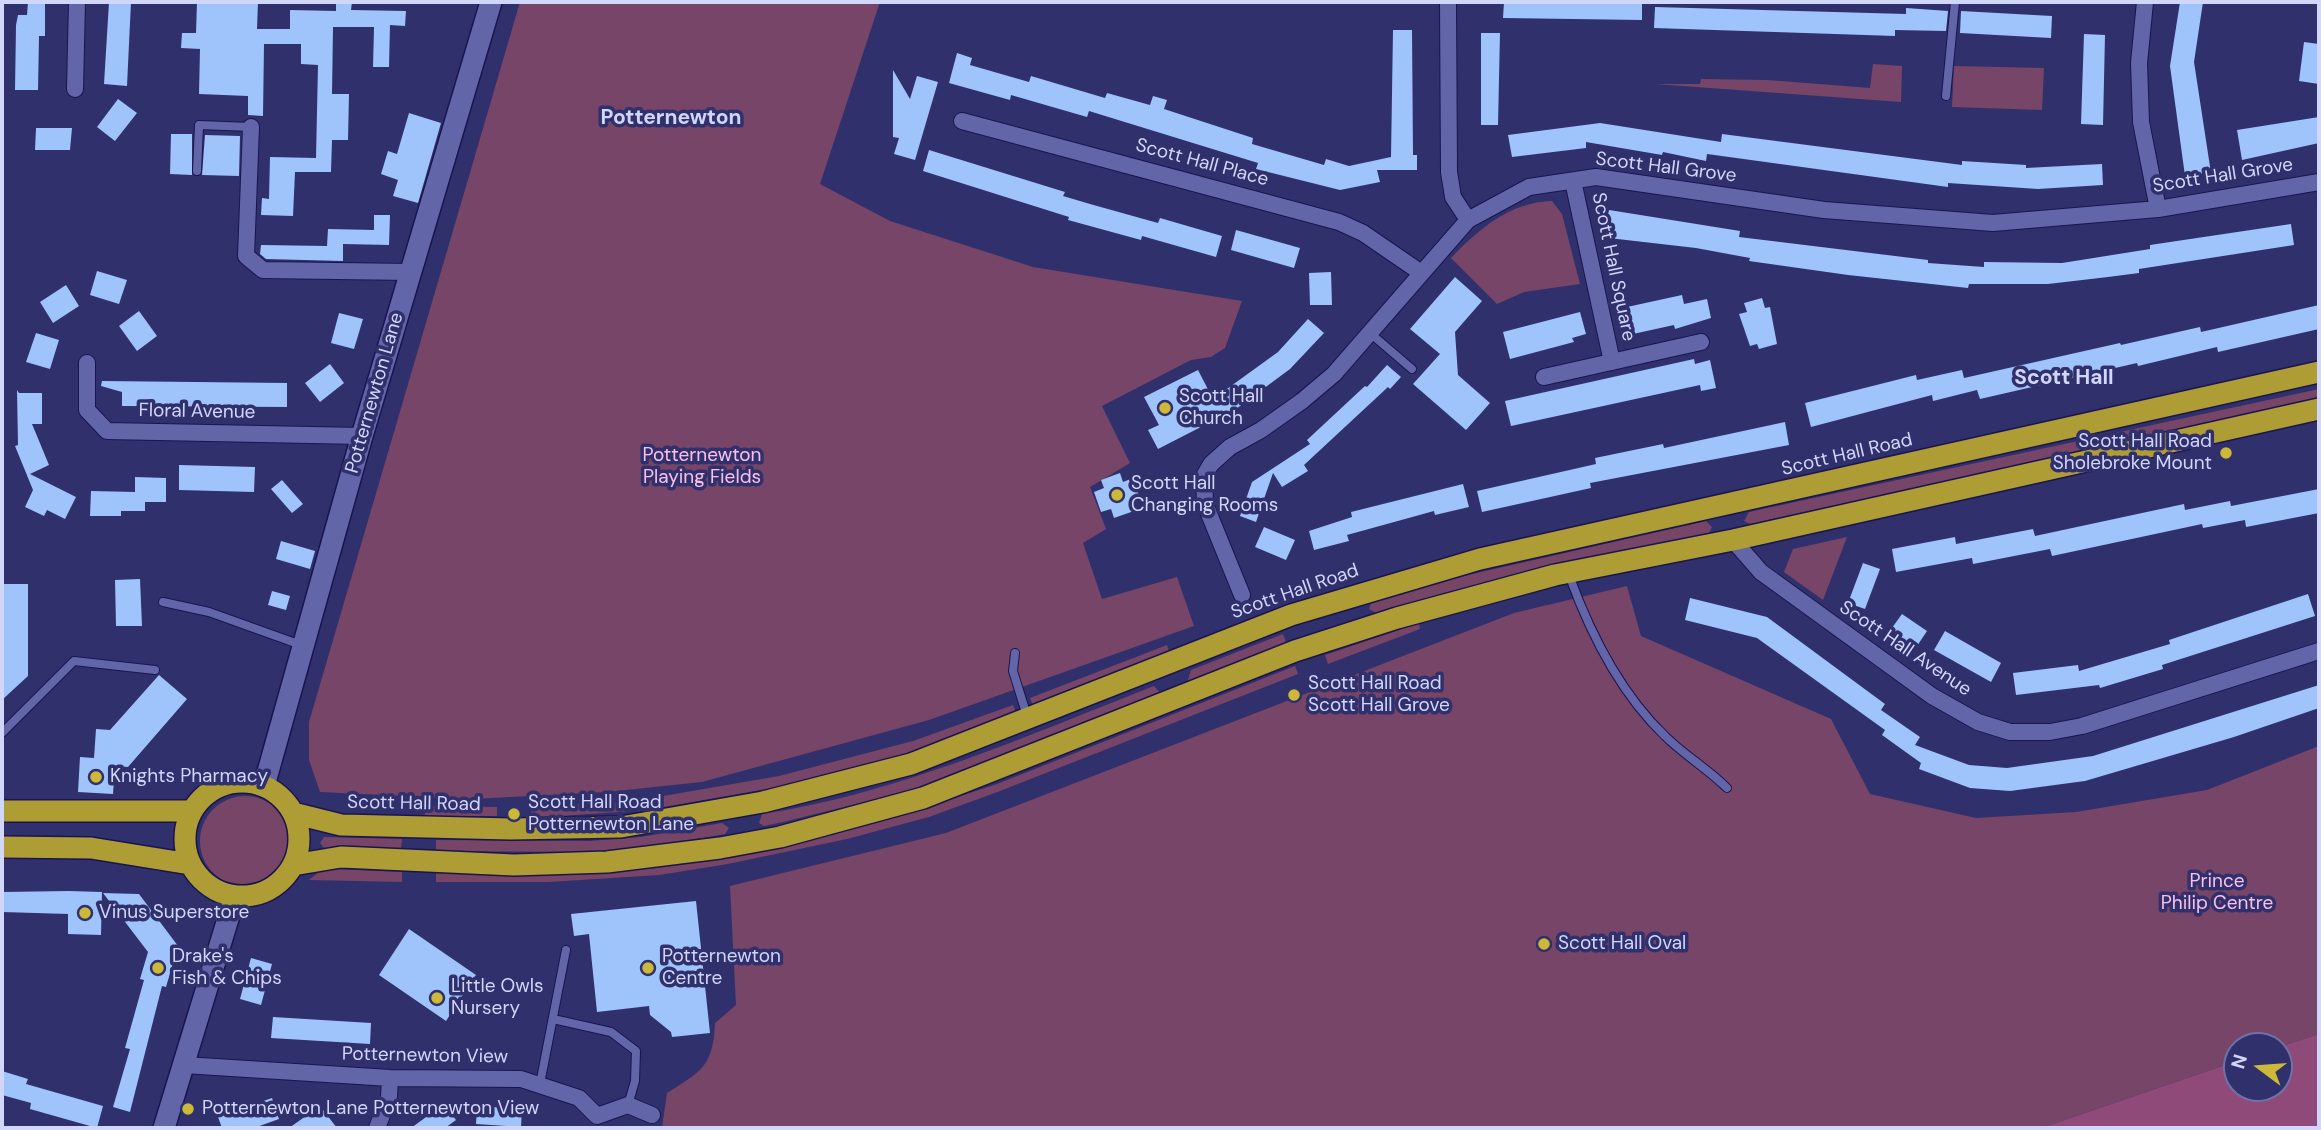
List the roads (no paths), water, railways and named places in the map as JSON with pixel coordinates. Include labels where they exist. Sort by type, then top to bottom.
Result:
[{"type":"highway","name":"Scott Hall Road","points":[[293,813],[341,825],[525,829],[621,827],[740,806],[911,764],[1166,665],[1256,627],[1480,559],[2319,372]]},
{"type":"highway","points":[[293,865],[341,857],[514,865],[607,862],[748,843],[923,798],[1295,651],[1359,629],[1568,573],[1733,540],[2319,409]]},
{"type":"highway","points":[[1724,505],[1733,540]]},
{"type":"highway","points":[[1348,597],[1359,629]]},
{"type":"highway","points":[[1166,665],[1179,699]]},
{"type":"highway","points":[[235,782],[264,786],[280,796],[293,813],[299,841],[293,865],[285,878],[264,892],[235,896],[206,885],[190,864],[184,836],[192,811],[208,793],[222,785],[235,782]]},
{"type":"highway","points":[[740,806],[748,843]]},
{"type":"highway","points":[[2,811],[192,811]]},
{"type":"highway","points":[[2,847],[91,848],[190,864]]},
{"type":"main road","name":"Potternewton Lane","points":[[264,786],[362,436],[491,2]]},
{"type":"main road","points":[[164,1128],[235,896]]},
{"type":"street","points":[[75,89],[77,2]]},
{"type":"street","points":[[1448,2],[1449,173],[1453,197],[1468,220]]},
{"type":"street","points":[[2145,2],[2139,63],[2141,122],[2158,209]]},
{"type":"street","name":"Scott Hall Place","points":[[962,121],[1339,222],[1363,233],[1420,272]]},
{"type":"street","points":[[251,127],[246,256],[263,270],[411,272]]},
{"type":"street","name":"Scott Hall Grove","points":[[1242,594],[1205,504],[1204,477],[1221,454],[1261,430],[1334,374],[1468,220],[1529,187],[1596,177],[1824,210],[1993,223],[2158,209],[2319,181]]},
{"type":"street","name":"Scott Hall Square","points":[[1573,181],[1612,362]]},
{"type":"street","name":"Scott Hall Square","points":[[1544,377],[1701,342]]},
{"type":"street","name":"Floral Avenue","points":[[87,363],[87,410],[107,431],[362,436]]},
{"type":"street","name":"Scott Hall Avenue","points":[[1733,540],[1760,572],[1911,681],[1978,722],[2010,732],[2050,733],[2082,726],[2319,651]]},
{"type":"street","name":"Potternewton View","points":[[184,1065],[390,1078],[501,1077],[540,1084],[579,1098],[598,1122],[628,1105]]},
{"type":"street","points":[[377,1128],[389,1097],[390,1078]]},
{"type":"street","points":[[628,1105],[652,1115]]},
{"type":"lane","points":[[1947,96],[1955,2]]},
{"type":"lane","points":[[197,172],[199,125],[251,127]]},
{"type":"lane","points":[[1370,333],[1412,369]]},
{"type":"lane","points":[[1568,573],[1586,621],[1633,702],[1666,738],[1707,768],[1727,788]]},
{"type":"lane","points":[[163,601],[209,612],[304,646]]},
{"type":"lane","points":[[1015,653],[1013,671],[1028,719]]},
{"type":"lane","points":[[2,733],[74,661],[155,670]]},
{"type":"lane","points":[[540,1084],[566,950]]},
{"type":"lane","points":[[553,1020],[611,1032],[636,1051],[635,1081],[628,1105]]},
{"type":"place","name":"Scott Hall Church","points":[[1165,408]]},
{"type":"place","name":"Scott Hall Road Sholebroke Mount","points":[[2226,453]]},
{"type":"place","name":"Scott Hall Changing Rooms","points":[[1117,495]]},
{"type":"place","name":"Scott Hall Road Scott Hall Grove","points":[[1294,695]]},
{"type":"place","name":"Knights Pharmacy","points":[[96,777]]},
{"type":"place","name":"Scott Hall Road Potternewton Lane","points":[[514,814]]},
{"type":"place","name":"Vinus Superstore","points":[[85,913]]},
{"type":"place","name":"Scott Hall Oval","points":[[1544,944]]},
{"type":"place","name":"Drake's Fish & Chips","points":[[158,968]]},
{"type":"place","name":"Potternewton Centre","points":[[648,968]]},
{"type":"place","name":"Little Owls Nursery","points":[[437,998]]},
{"type":"place","name":"Potternewton Lane Potternewton View","points":[[188,1109]]},
{"type":"district","name":"Potternewton","points":[[671,118]]},
{"type":"district","name":"Scott Hall","points":[[2064,378]]},
{"type":"park label","name":"Potternewton Playing Fields","points":[[702,467]]},
{"type":"park label","name":"Prince Philip Centre","points":[[2217,893]]}]
